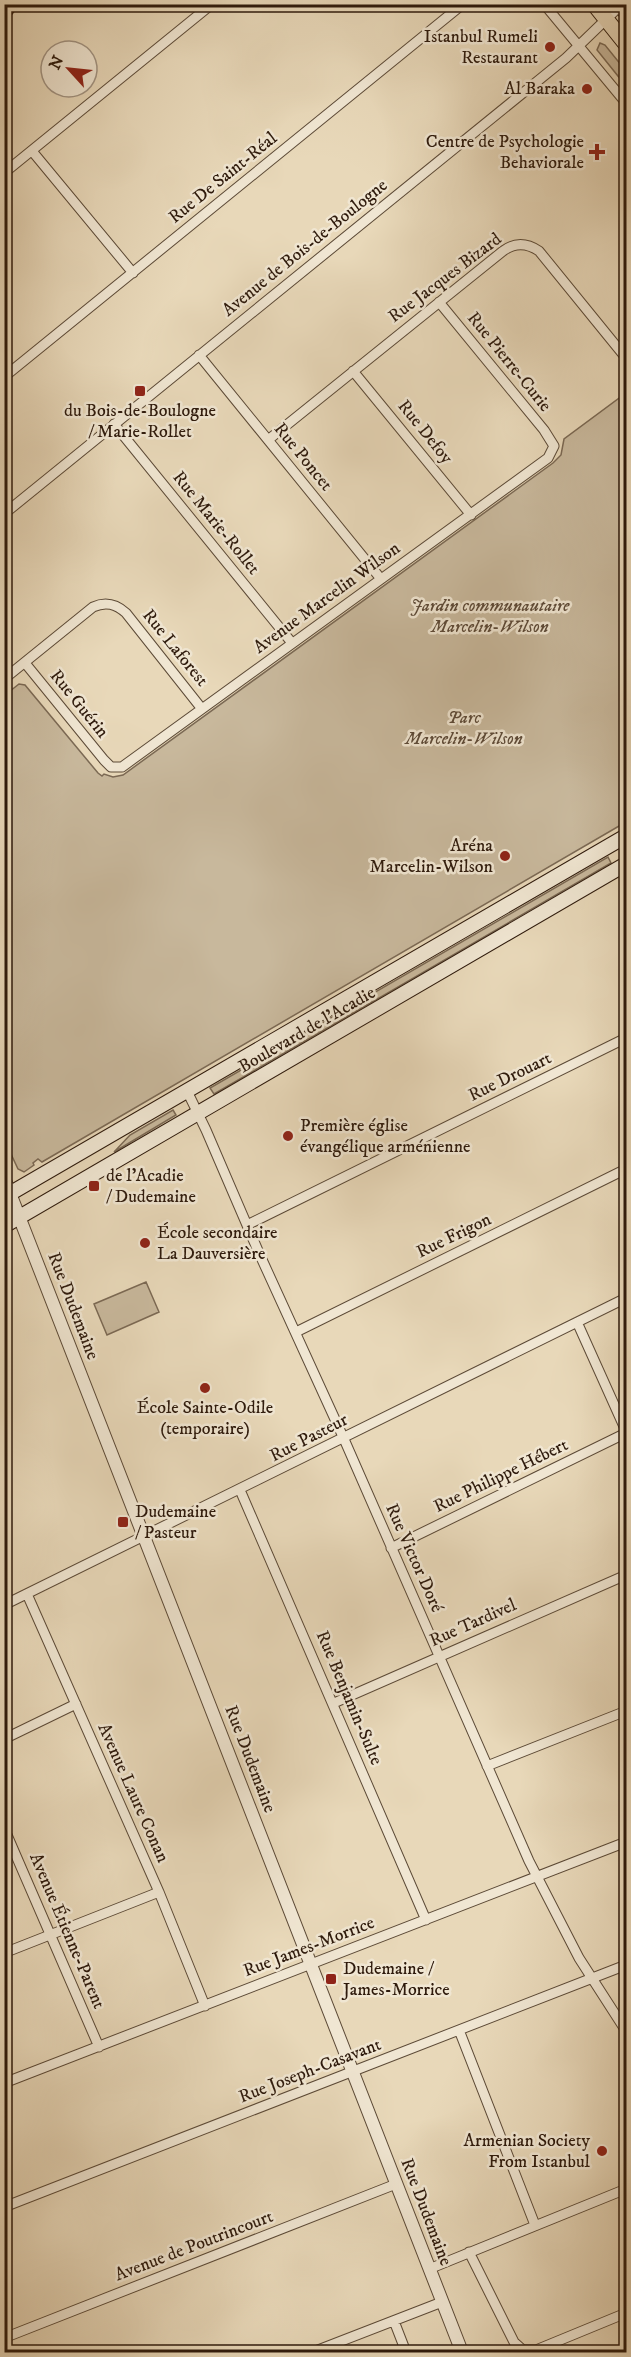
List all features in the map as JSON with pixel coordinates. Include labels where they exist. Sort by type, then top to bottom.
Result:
[{"type":"main road","points":[[594,4],[627,44]]},
{"type":"main road","name":"Boulevard de l'Acadie","points":[[8,1195],[624,842]]},
{"type":"main road","name":"Boulevard de l'Acadie","points":[[4,1226],[627,864]]},
{"type":"street","points":[[4,173],[212,4]]},
{"type":"street","name":"Rue De Saint-Réal","points":[[4,377],[463,4]]},
{"type":"street","points":[[544,4],[627,103]]},
{"type":"street","name":"Avenue de Bois-de-Boulogne","points":[[4,514],[549,72],[622,7]]},
{"type":"street","points":[[32,151],[133,273]]},
{"type":"street","name":"Rue Jacques Bizard","points":[[268,440],[506,248],[517,244],[529,245],[542,255],[627,358]]},
{"type":"street","name":"Rue Pierre-Curie","points":[[439,302],[553,443]]},
{"type":"street","name":"Rue Poncet","points":[[199,355],[381,579]]},
{"type":"street","name":"Rue Defoy","points":[[353,371],[471,515]]},
{"type":"street","name":"Rue Marie-Rollet","points":[[114,424],[292,643]]},
{"type":"street","name":"Avenue Marcelin Wilson","points":[[109,766],[116,768],[125,765],[471,515],[546,460],[553,452],[553,443]]},
{"type":"street","name":"Rue Laforest","points":[[4,679],[93,607],[113,604],[126,613],[202,709]]},
{"type":"street","name":"Rue Guérin","points":[[25,663],[109,766]]},
{"type":"street","name":"Rue Drouart","points":[[247,1225],[627,1038]]},
{"type":"street","name":"Rue Victor Doré","points":[[187,1091],[344,1438],[538,1877],[572,1947],[627,2031]]},
{"type":"street","name":"Rue Frigon","points":[[296,1332],[627,1168]]},
{"type":"street","name":"Rue Dudemaine","points":[[4,1178],[8,1195],[20,1218],[462,2352]]},
{"type":"street","name":"Rue Pasteur","points":[[4,1605],[627,1298]]},
{"type":"street","points":[[577,1322],[627,1432]]},
{"type":"street","name":"Rue Philippe Hébert","points":[[391,1548],[627,1432]]},
{"type":"street","name":"Rue Benjamin-Sulte","points":[[240,1490],[426,1920]]},
{"type":"street","name":"Rue Tardivel","points":[[334,1703],[627,1575]]},
{"type":"street","name":"Avenue Laure Conan","points":[[27,1594],[159,1892],[205,2006]]},
{"type":"street","points":[[4,1739],[75,1704]]},
{"type":"street","points":[[487,1766],[627,1711]]},
{"type":"street","name":"Avenue Étienne-Parent","points":[[4,1828],[99,2047]]},
{"type":"street","name":"Rue James-Morrice","points":[[4,2083],[627,1842]]},
{"type":"street","points":[[4,1953],[159,1892]]},
{"type":"street","name":"Rue Joseph-Casavant","points":[[4,2207],[627,1965]]},
{"type":"street","points":[[459,2030],[535,2225]]},
{"type":"street","name":"Avenue de Poutrincourt","points":[[4,2338],[396,2184]]},
{"type":"street","points":[[429,2269],[627,2189]]},
{"type":"street","points":[[469,2252],[514,2342],[523,2350],[536,2350],[627,2313]]},
{"type":"street","points":[[313,2352],[442,2302]]},
{"type":"street","points":[[394,2321],[406,2352]]},
{"type":"green space","points":[[600,43],[605,45],[626,71],[626,86],[597,50]]},
{"type":"green space","name":"Parc Marcelin-Wilson","points":[[626,393],[626,822],[42,1162],[38,1159],[24,1172],[18,1169],[4,1139],[5,695],[19,684],[25,685],[98,773],[102,776],[104,774],[113,777],[123,775],[553,463],[561,455],[564,439]]},
{"type":"green space","points":[[608,857],[611,863],[214,1094],[210,1088]]},
{"type":"green space","points":[[173,1110],[176,1115],[114,1152],[130,1135]]},
{"type":"green space","points":[[146,1282],[159,1312],[107,1335],[94,1304]]},
{"type":"railway","points":[[4,21],[18,4]]},
{"type":"place","name":"Istanbul Rumeli Restaurant","points":[[550,47]]},
{"type":"place","name":"Al Baraka","points":[[587,89]]},
{"type":"place","name":"Centre de Psychologie Behaviorale","points":[[597,152]]},
{"type":"place","name":"du Bois-de-Boulogne / Marie-Rollet","points":[[140,391]]},
{"type":"place","name":"Aréna Marcelin-Wilson","points":[[505,856]]},
{"type":"place","name":"Première église évangélique arménienne","points":[[288,1136]]},
{"type":"place","name":"de l'Acadie / Dudemaine","points":[[94,1186]]},
{"type":"place","name":"École secondaire La Dauversière","points":[[145,1243]]},
{"type":"place","name":"École Sainte-Odile (temporaire)","points":[[205,1388]]},
{"type":"place","name":"Dudemaine / Pasteur","points":[[123,1522]]},
{"type":"place","name":"Dudemaine / James-Morrice","points":[[331,1979]]},
{"type":"place","name":"Armenian Society From Istanbul","points":[[602,2151]]},
{"type":"park label","name":"Jardin communautaire Marcelin-Wilson","points":[[490,616]]}]
